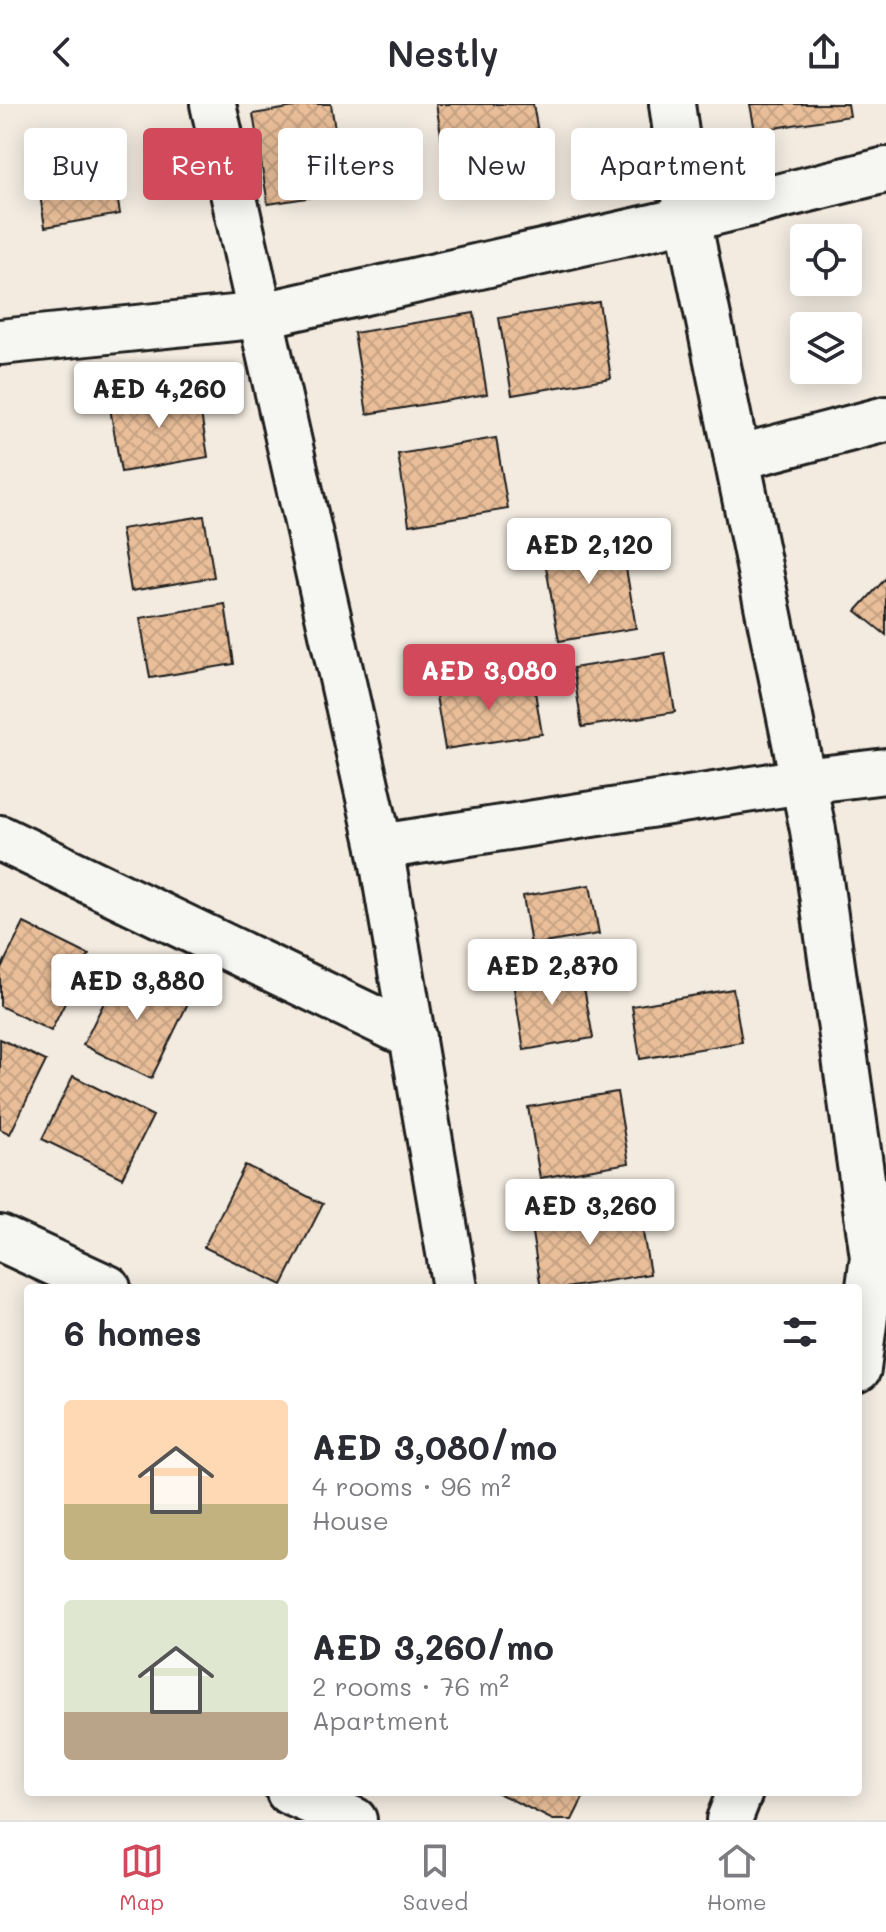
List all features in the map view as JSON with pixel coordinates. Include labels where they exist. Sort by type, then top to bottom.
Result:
[{"type":"street","points":[[213,104],[263,315],[380,847],[454,1284]]},
{"type":"street","points":[[672,104],[688,219],[813,830],[880,1256],[862,1348]]},
{"type":"street","points":[[0,342],[263,315],[688,219],[886,170]]},
{"type":"street","points":[[737,458],[886,419]]},
{"type":"street","points":[[380,847],[803,781],[886,771]]},
{"type":"street","points":[[0,838],[413,1037]]},
{"type":"street","points":[[0,1238],[99,1284]]},
{"type":"street","points":[[298,1796],[354,1820]]},
{"type":"street","points":[[729,1820],[738,1796]]},
{"type":"building","points":[[312,104],[331,104],[335,128],[278,128],[278,200],[294,200],[268,204],[262,168],[262,128],[255,128],[253,114]]},
{"type":"building","points":[[436,104],[533,104],[537,128],[440,128]]},
{"type":"building","points":[[750,104],[848,104],[850,116],[774,128],[754,128]]},
{"type":"building","points":[[41,200],[118,200],[120,214],[45,227]]},
{"type":"building","points":[[599,302],[611,378],[512,395],[499,318]]},
{"type":"building","points":[[474,313],[487,394],[367,414],[354,333]]},
{"type":"building","points":[[197,388],[208,457],[121,472],[109,402]]},
{"type":"building","points":[[496,438],[508,509],[409,525],[398,454]]},
{"type":"building","points":[[204,516],[214,577],[131,591],[121,529]]},
{"type":"building","points":[[620,532],[636,628],[559,641],[542,544]]},
{"type":"building","points":[[886,578],[886,635],[856,611]]},
{"type":"building","points":[[225,604],[234,664],[150,678],[140,618]]},
{"type":"building","points":[[665,653],[675,712],[582,727],[573,668]]},
{"type":"building","points":[[532,674],[542,734],[445,749],[435,690]]},
{"type":"building","points":[[590,885],[599,934],[531,945],[523,896]]},
{"type":"building","points":[[24,923],[89,955],[51,1031],[0,1006],[0,970]]},
{"type":"building","points":[[580,965],[593,1038],[524,1050],[512,976]]},
{"type":"building","points":[[122,966],[190,999],[151,1079],[83,1045]]},
{"type":"building","points":[[733,989],[742,1042],[640,1059],[632,1006]]},
{"type":"building","points":[[0,1039],[46,1061],[10,1134],[0,1129]]},
{"type":"building","points":[[73,1076],[153,1116],[122,1178],[42,1139]]},
{"type":"building","points":[[617,1092],[629,1163],[540,1178],[528,1107]]},
{"type":"building","points":[[245,1165],[323,1204],[283,1284],[204,1247]]},
{"type":"building","points":[[638,1203],[650,1274],[590,1284],[540,1284],[530,1221]]},
{"type":"building","points":[[504,1796],[584,1796],[572,1820],[553,1820]]}]
